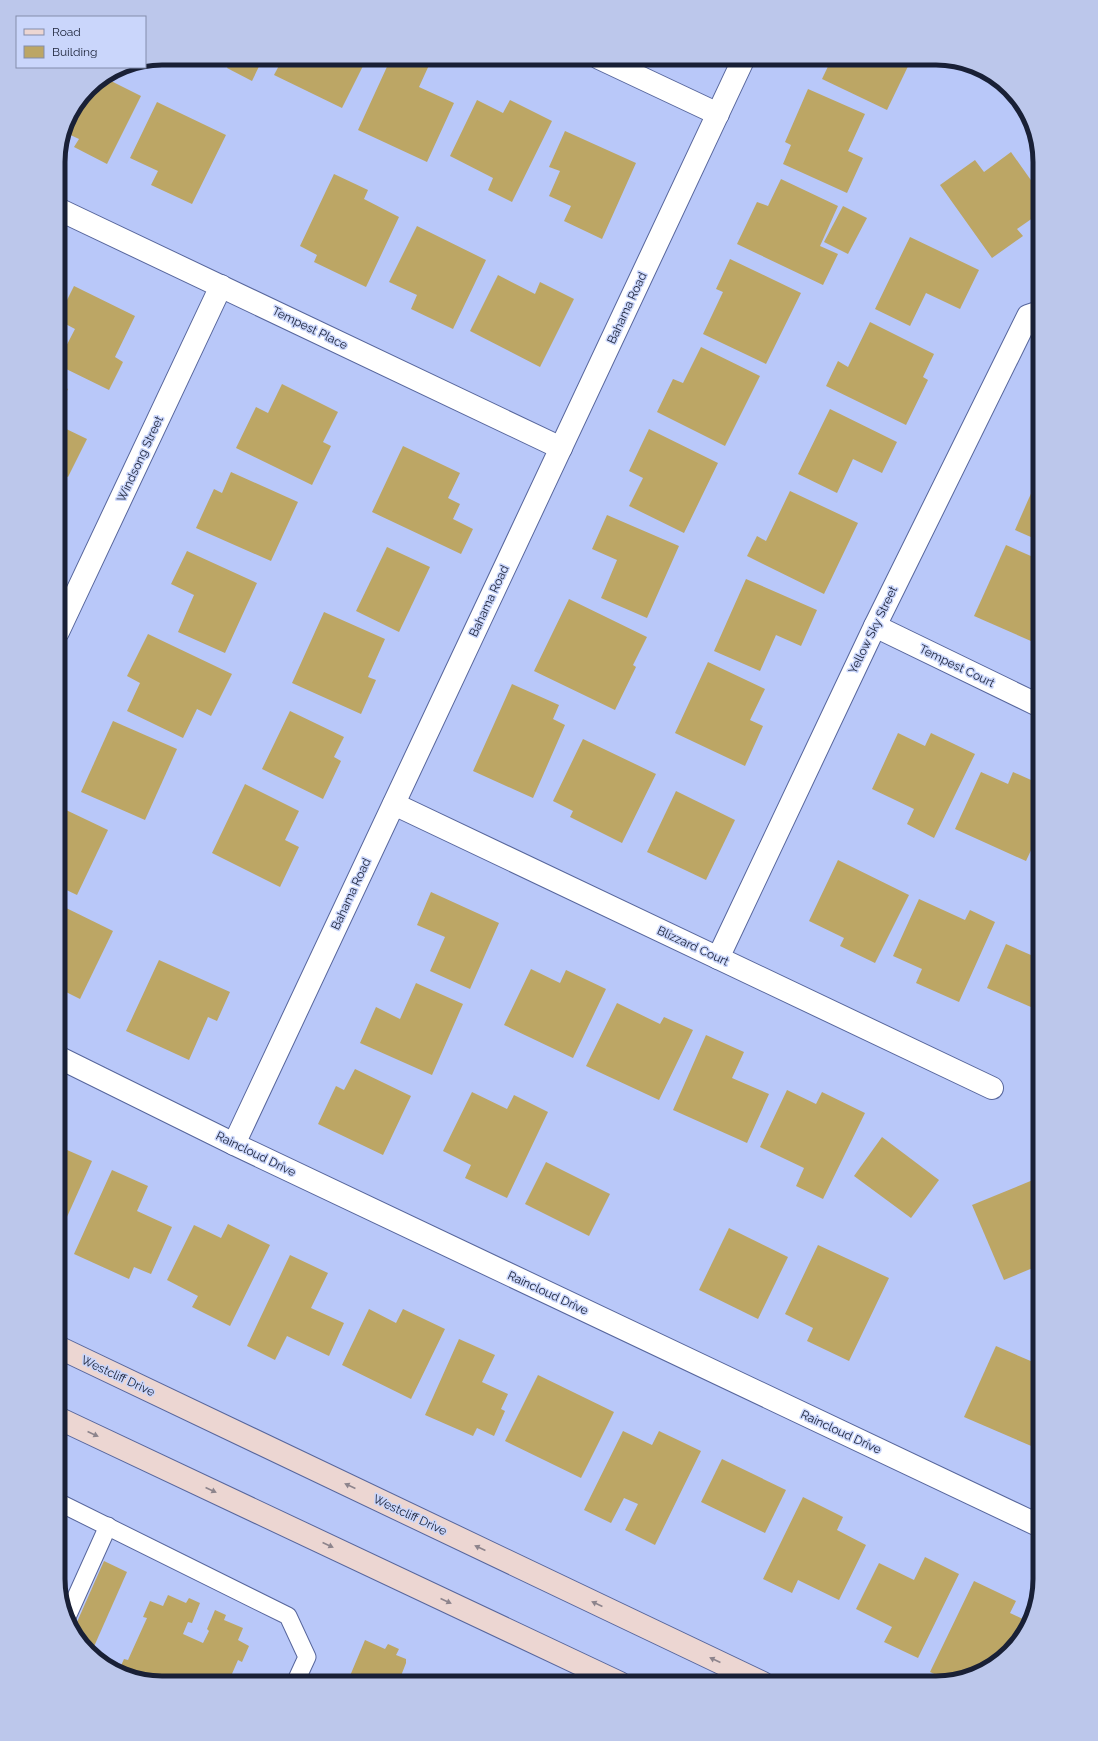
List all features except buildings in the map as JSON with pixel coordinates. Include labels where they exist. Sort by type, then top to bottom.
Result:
[{"type":"main road","name":"Westcliff Drive","points":[[65,1350],[747,1676]]},
{"type":"main road","points":[[65,1421],[605,1676]]},
{"type":"street","points":[[614,65],[718,114]]},
{"type":"street","name":"Bahama Road","points":[[234,1144],[741,65]]},
{"type":"street","name":"Tempest Place","points":[[65,212],[561,448]]},
{"type":"street","name":"Windsong Street","points":[[65,616],[221,286]]},
{"type":"street","name":"Yellow Sky Street","points":[[718,958],[875,626],[1028,316],[1033,314]]},
{"type":"street","name":"Tempest Court","points":[[875,626],[1033,703]]},
{"type":"street","name":"Blizzard Court","points":[[394,804],[992,1088]]},
{"type":"street","name":"Raincloud Drive","points":[[65,1060],[234,1144],[1033,1523]]},
{"type":"lane","points":[[65,1505],[288,1616],[307,1657],[299,1676]]},
{"type":"lane","points":[[70,1610],[108,1526]]}]
